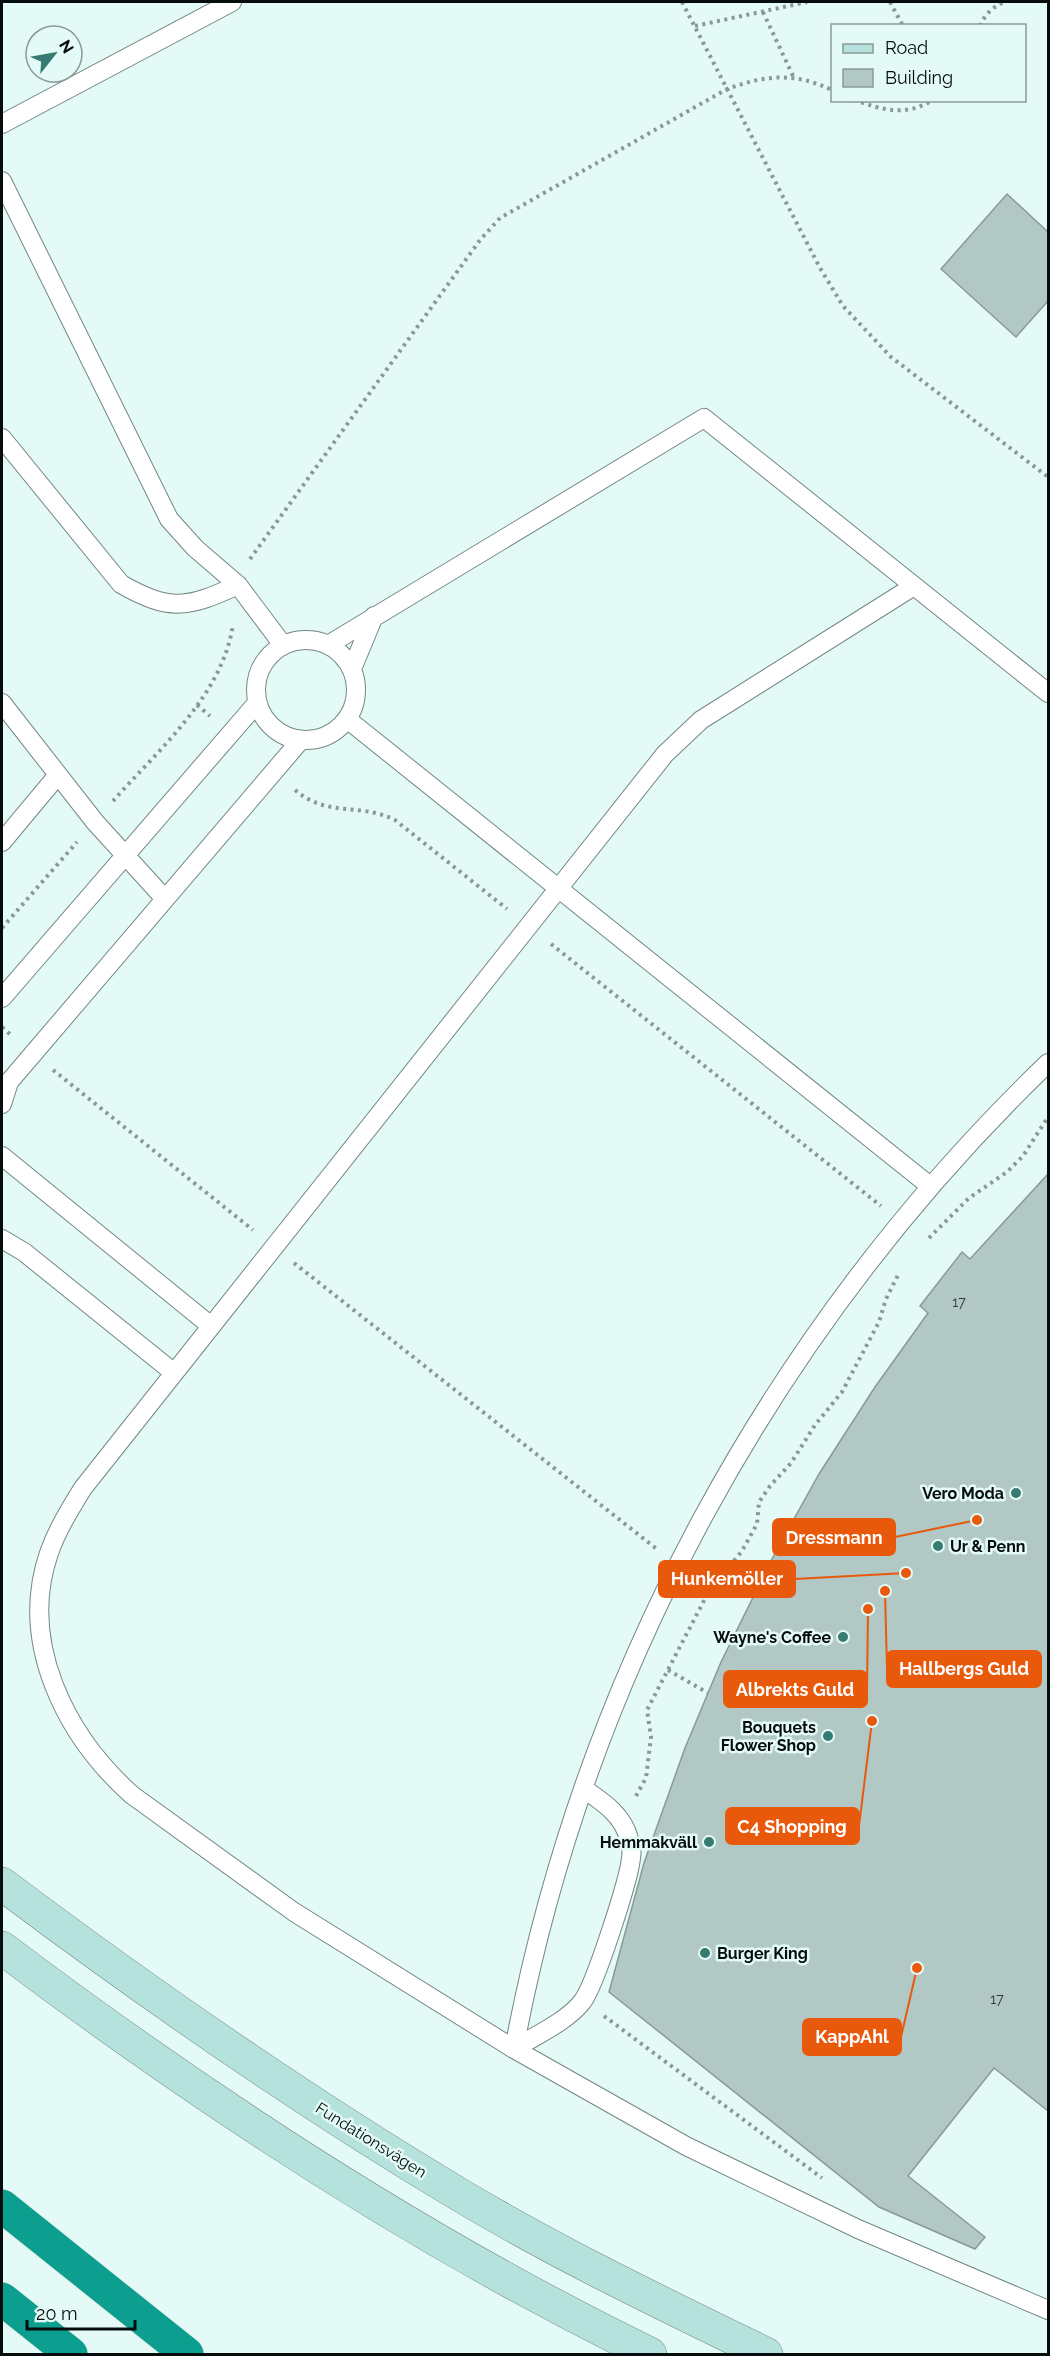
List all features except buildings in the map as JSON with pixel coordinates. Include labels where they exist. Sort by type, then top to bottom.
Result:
[{"type":"highway","points":[[2,2206],[187,2355]]},
{"type":"highway","points":[[2,2299],[71,2355]]},
{"type":"main road","name":"Fundationsvägen","points":[[2,1884],[125,1977],[295,2093],[462,2196],[609,2277],[766,2355]]},
{"type":"main road","points":[[2,1948],[93,2016],[268,2138],[434,2238],[580,2320],[650,2355]]},
{"type":"lane","points":[[2,124],[232,2]]},
{"type":"lane","points":[[2,181],[169,519],[195,548],[238,585],[283,645]]},
{"type":"lane","points":[[328,645],[704,417],[1048,693]]},
{"type":"lane","points":[[2,438],[121,584],[145,598],[176,605],[202,602],[238,585]]},
{"type":"lane","points":[[914,586],[700,720],[665,754],[83,1488],[62,1523],[49,1552],[41,1597],[42,1640],[58,1697],[72,1724],[108,1774],[132,1795],[294,1912],[514,2049],[686,2146],[858,2229],[1048,2310]]},
{"type":"lane","points":[[352,669],[374,616]]},
{"type":"lane","points":[[301,640],[328,645],[338,651],[352,669],[357,690],[356,700],[347,719],[327,736],[300,741],[288,738],[268,724],[257,703],[258,674],[268,657],[283,645],[301,640]]},
{"type":"lane","points":[[2,703],[94,822],[165,899]]},
{"type":"lane","points":[[2,998],[257,703]]},
{"type":"lane","points":[[347,719],[556,889],[930,1186]]},
{"type":"lane","points":[[2,1104],[9,1082],[300,741]]},
{"type":"lane","points":[[2,842],[57,776]]},
{"type":"lane","points":[[514,2049],[528,1975],[554,1881],[584,1789],[612,1713],[704,1512],[802,1353],[902,1222],[930,1186],[991,1118],[1048,1063]]},
{"type":"lane","points":[[2,1155],[211,1326]]},
{"type":"lane","points":[[2,1239],[24,1252],[173,1372]]},
{"type":"lane","points":[[514,2049],[569,2014],[583,2001],[610,1930],[631,1857],[629,1839],[621,1820],[608,1806],[584,1789]]},
{"type":"path","points":[[682,2],[820,268],[843,306],[891,357],[1048,477]]},
{"type":"path","points":[[695,26],[807,2]]},
{"type":"path","points":[[890,2],[902,24]]},
{"type":"path","points":[[981,24],[989,12],[1004,2]]},
{"type":"path","points":[[763,12],[794,78]]},
{"type":"path","points":[[2,928],[197,705],[216,678],[230,645],[238,585],[245,566],[473,249],[500,218],[727,89],[750,81],[805,78],[831,90]]},
{"type":"path","points":[[860,102],[891,112],[921,107],[928,102]]},
{"type":"path","points":[[197,705],[231,734]]},
{"type":"path","points":[[274,771],[305,798],[337,810],[363,809],[378,812],[395,820],[926,1241],[969,1198],[1007,1172],[1023,1156],[1048,1117]]},
{"type":"path","points":[[2,1027],[32,1054],[275,1248],[709,1591]]},
{"type":"path","points":[[621,1820],[646,1778],[651,1737],[647,1710],[709,1591],[742,1551],[757,1524],[759,1502],[791,1463],[815,1425],[842,1392],[879,1322],[886,1299],[906,1264]]},
{"type":"path","points":[[668,1670],[708,1694]]},
{"type":"path","points":[[583,2001],[825,2181]]},
{"type":"place","name":"Vero Moda","points":[[1016,1493]]},
{"type":"place","name":"Dressmann","points":[[977,1520]]},
{"type":"place","name":"Ur & Penn","points":[[938,1546]]},
{"type":"place","name":"Hunkemöller","points":[[906,1573]]},
{"type":"place","name":"Hallbergs Guld","points":[[885,1591]]},
{"type":"place","name":"Albrekts Guld","points":[[868,1609]]},
{"type":"place","name":"Wayne's Coffee","points":[[843,1637]]},
{"type":"place","name":"C4 Shopping","points":[[872,1721]]},
{"type":"place","name":"Bouquets Flower Shop","points":[[828,1736]]},
{"type":"place","name":"Hemmakväll","points":[[709,1842]]},
{"type":"place","name":"Burger King","points":[[705,1953]]},
{"type":"place","name":"KappAhl","points":[[917,1968]]}]
